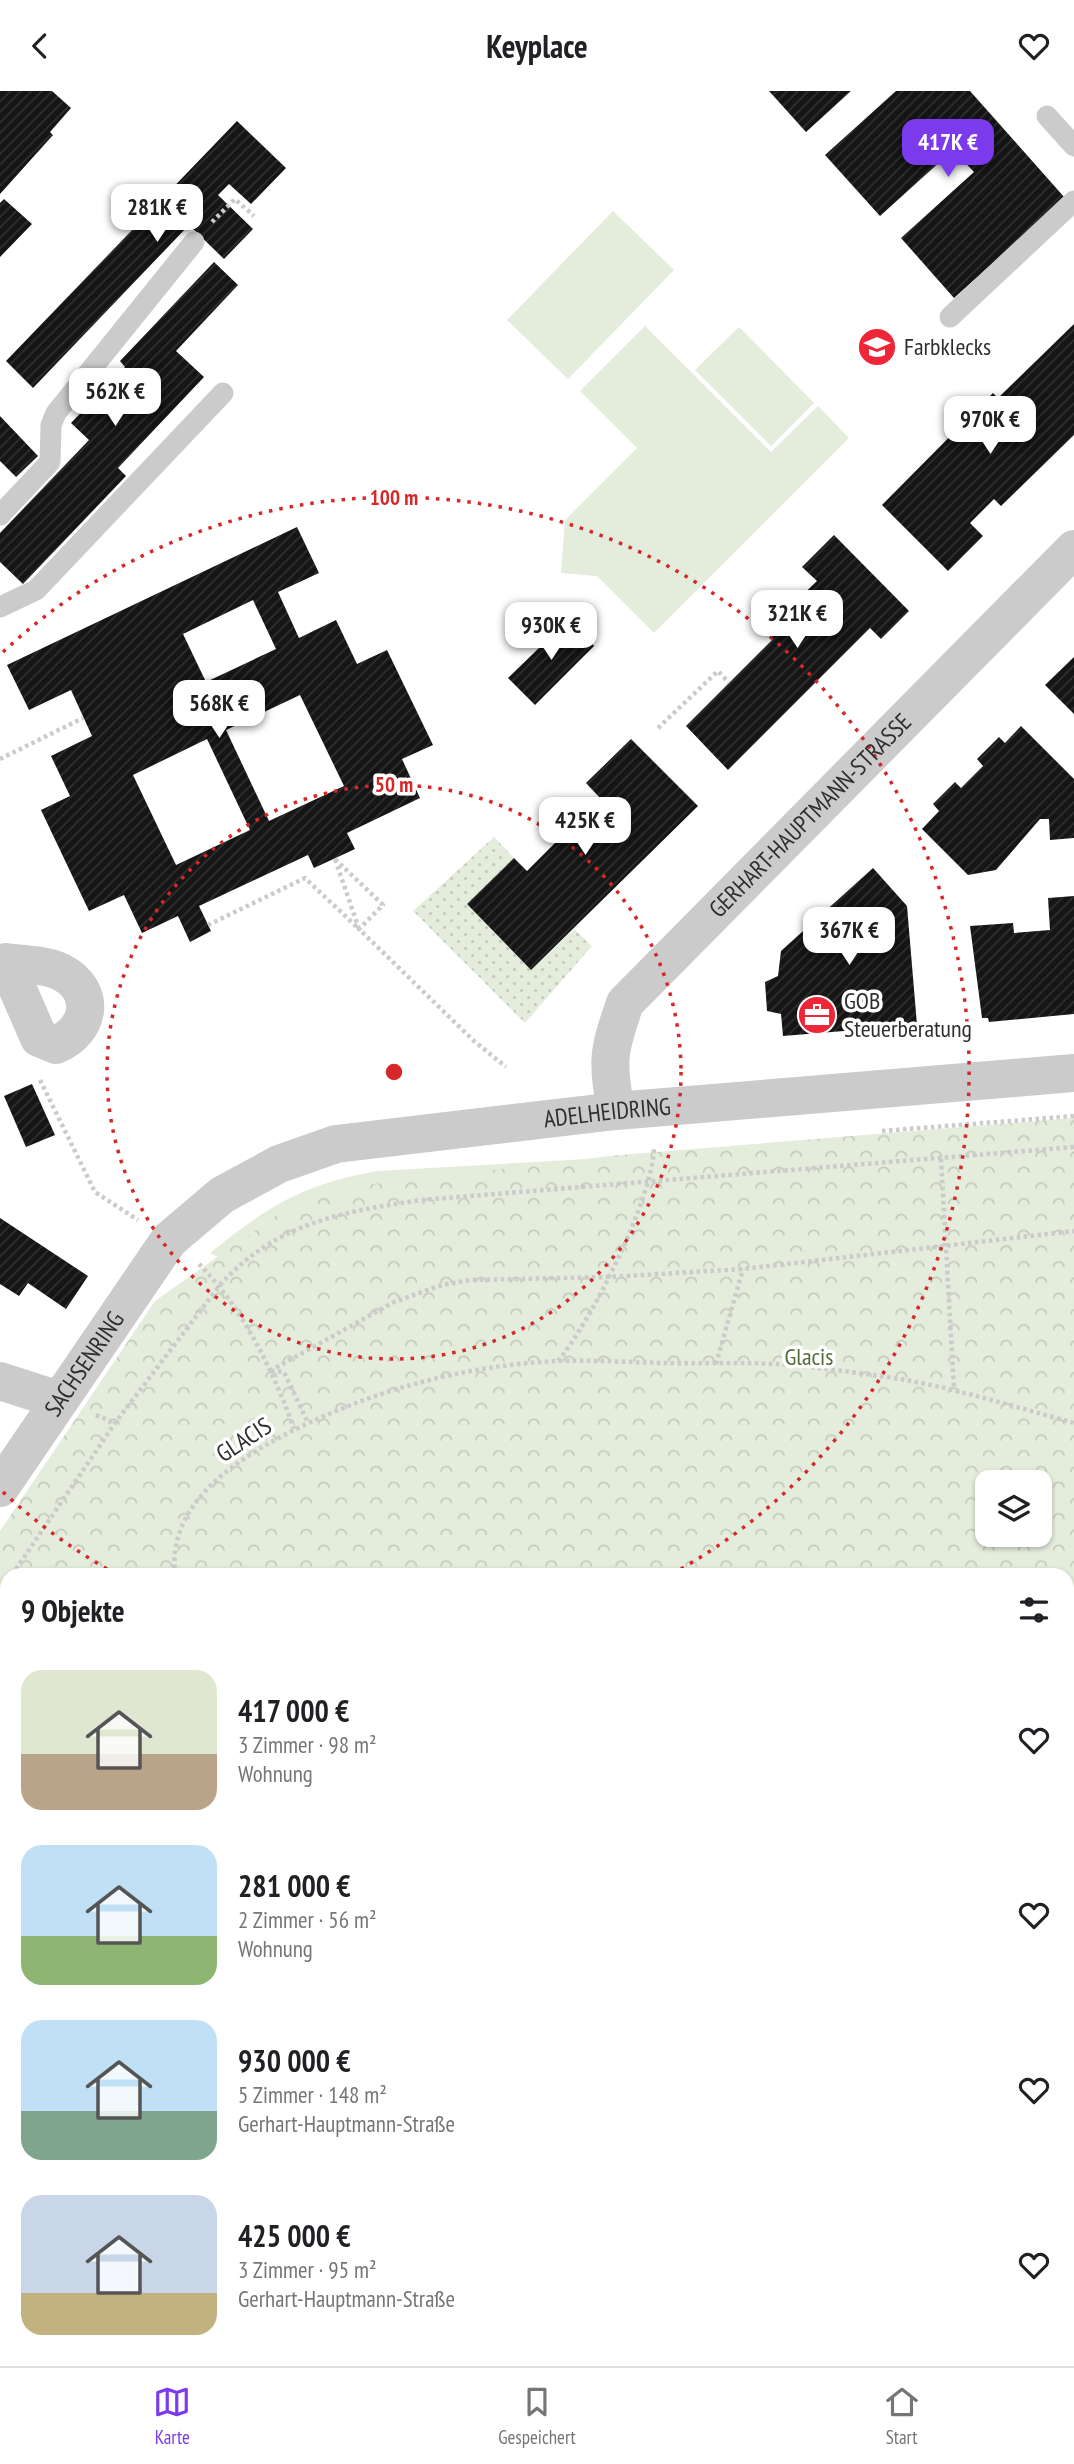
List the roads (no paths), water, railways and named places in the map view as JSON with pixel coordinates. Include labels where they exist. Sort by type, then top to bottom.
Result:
[{"type":"street","name":"GERHART-HAUPTMANN-STRASSE","points":[[616,1111],[610,1077],[609,1048],[625,1003],[1074,549]]},
{"type":"street","name":"ADELHEIDRING","points":[[176,1246],[200,1212],[249,1178],[279,1164],[336,1144],[616,1111],[1074,1073]]},
{"type":"street","name":"SACHSENRING","points":[[0,1488],[59,1400],[176,1246]]},
{"type":"street","points":[[0,1381],[59,1400]]},
{"type":"lane","points":[[1047,116],[1074,146]]},
{"type":"lane","points":[[950,317],[1074,201]]},
{"type":"lane","points":[[1,514],[50,461],[51,425],[56,413],[194,242]]},
{"type":"lane","points":[[0,607],[36,590],[223,393]]},
{"type":"place","name":"Farbklecks","points":[[877,347]]},
{"type":"place","name":"GOB Steuerberatung","points":[[817,1015]]},
{"type":"park label","name":"Glacis","points":[[809,1357]]}]
